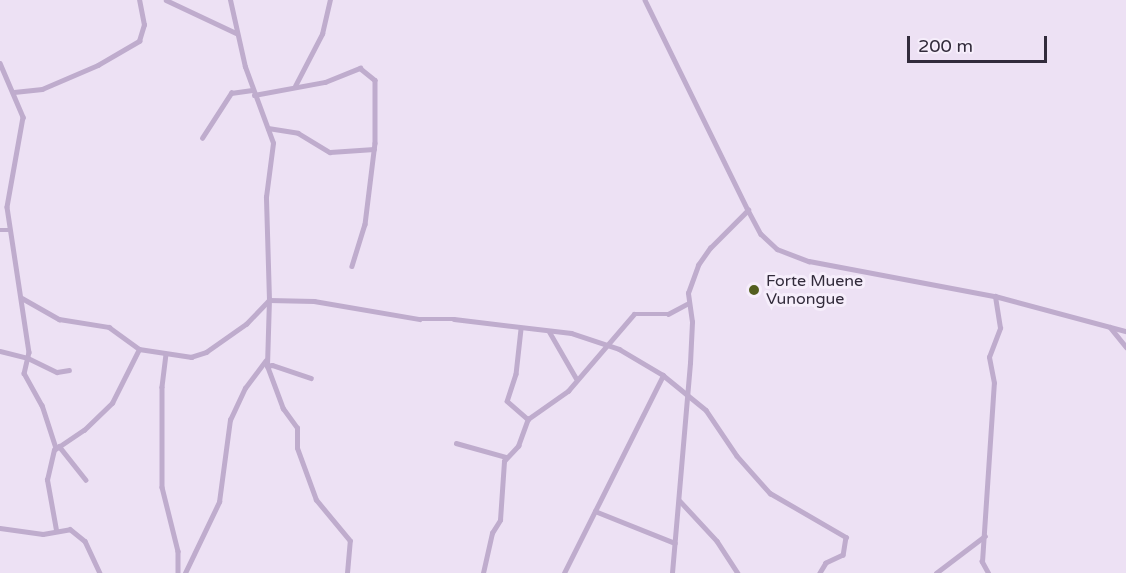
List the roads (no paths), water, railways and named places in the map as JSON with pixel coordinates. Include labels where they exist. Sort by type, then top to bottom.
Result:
[{"type":"street","points":[[14,92],[42,89],[98,65],[139,41],[144,25],[139,0]]},
{"type":"street","points":[[166,0],[236,33]]},
{"type":"street","points":[[230,0],[236,33],[253,92],[268,128],[274,158],[266,197],[269,300],[266,364],[283,409],[297,428],[297,448],[316,500],[350,541],[347,573]]},
{"type":"street","points":[[295,86],[322,34],[330,0]]},
{"type":"street","points":[[645,0],[748,210],[767,241],[790,256],[994,296],[1126,331]]},
{"type":"street","points":[[0,63],[14,92],[23,123],[8,194],[9,230],[22,298],[28,358],[25,376],[42,405],[57,447],[86,480]]},
{"type":"street","points":[[202,138],[231,93],[325,82],[360,68],[374,77],[374,149],[365,224],[352,266]]},
{"type":"street","points":[[268,128],[298,133],[330,152],[374,149]]},
{"type":"street","points":[[672,573],[680,501],[692,322],[687,304],[698,265],[748,210]]},
{"type":"street","points":[[0,230],[9,230]]},
{"type":"street","points":[[988,573],[981,562],[985,536],[984,495],[994,383],[989,357],[1000,328],[994,296]]},
{"type":"street","points":[[22,298],[59,320],[108,327],[139,349],[191,357],[206,352],[246,324],[269,300],[314,301],[419,319],[453,319],[549,331],[608,346],[663,375],[706,410],[728,444],[768,491],[846,537],[848,543],[840,559],[826,563],[820,573]]},
{"type":"street","points":[[483,573],[492,533],[500,520],[501,481],[506,457],[518,446],[528,419],[568,391],[576,378],[608,346],[634,314],[668,314],[687,304]]},
{"type":"street","points":[[1110,327],[1126,347]]},
{"type":"street","points":[[521,329],[516,374],[507,401],[528,419]]},
{"type":"street","points":[[549,331],[576,378]]},
{"type":"street","points":[[56,530],[47,480],[57,447],[84,430],[112,403],[139,349]]},
{"type":"street","points":[[0,351],[28,358],[57,372],[69,370]]},
{"type":"street","points":[[166,354],[162,387],[162,487],[178,551],[178,573]]},
{"type":"street","points":[[266,364],[311,378]]},
{"type":"street","points":[[185,573],[219,502],[230,420],[245,388],[266,364]]},
{"type":"street","points":[[564,573],[663,375]]},
{"type":"street","points":[[456,443],[506,457]]},
{"type":"street","points":[[680,501],[717,541],[738,573]]},
{"type":"street","points":[[594,511],[675,543]]},
{"type":"street","points":[[0,528],[23,534],[56,530],[75,531],[85,542],[99,570],[91,573]]},
{"type":"street","points":[[936,573],[985,536]]},
{"type":"place","name":"Forte Muene Vunongue","points":[[754,290]]}]
